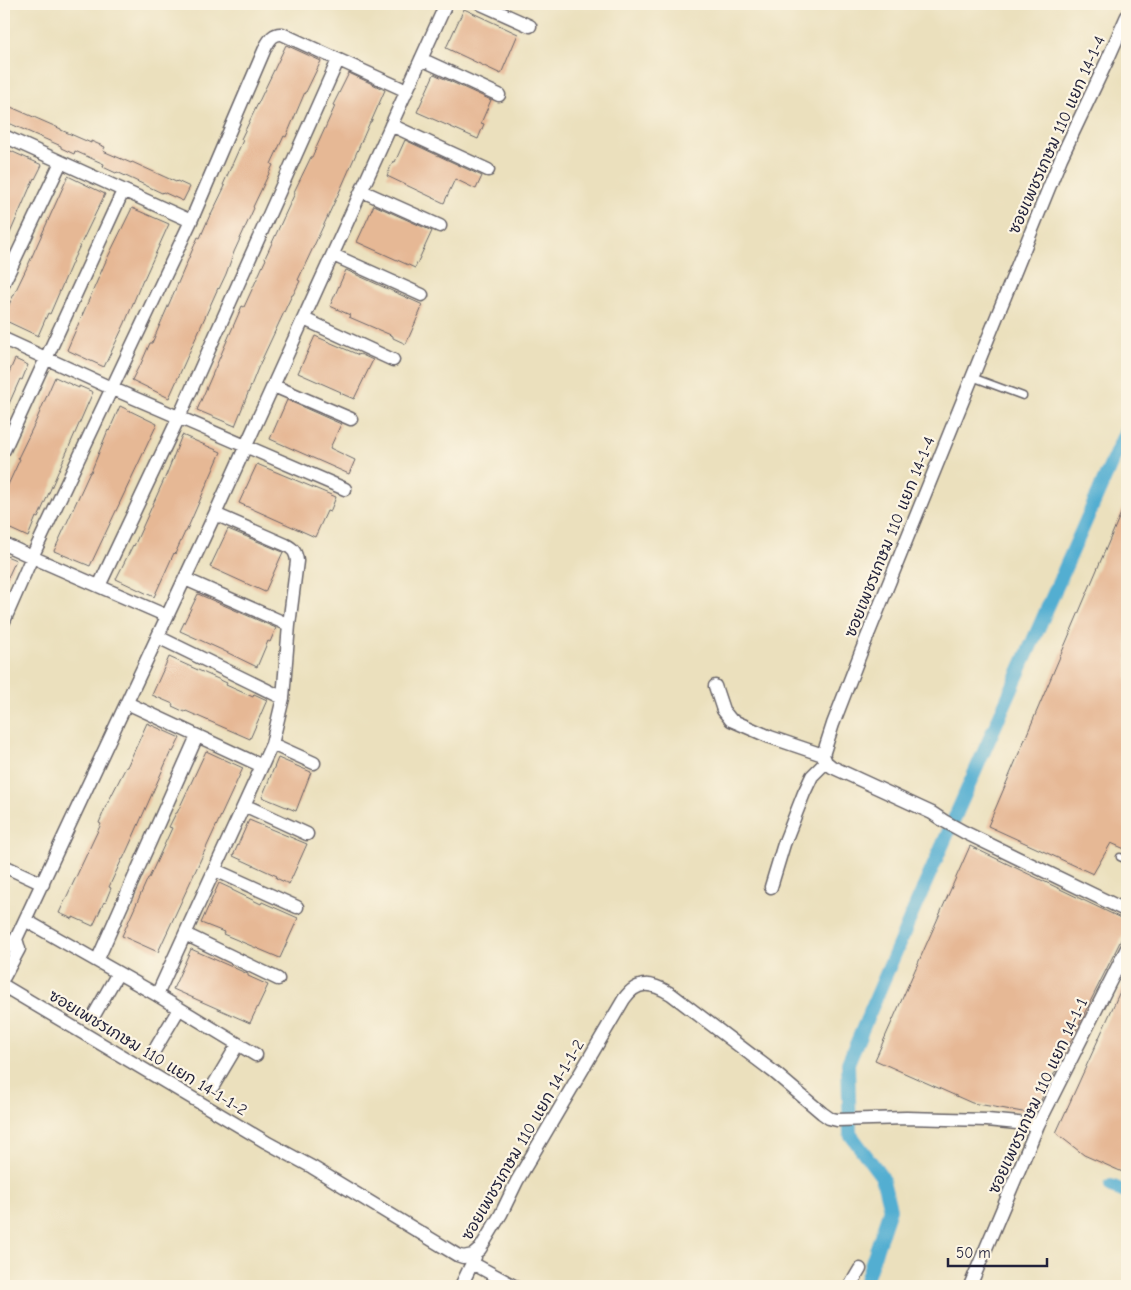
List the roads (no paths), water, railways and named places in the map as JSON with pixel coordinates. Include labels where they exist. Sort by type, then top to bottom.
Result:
[{"type":"street","points":[[4,951],[16,938],[43,884],[274,386],[446,4]]},
{"type":"street","points":[[481,4],[530,26]]},
{"type":"street","name":"ซอยเพชรเกษม 110 แยก 14-1-4","points":[[825,759],[833,724],[861,652],[1061,158],[1127,16]]},
{"type":"street","points":[[4,621],[111,388],[191,221],[269,40],[273,36],[282,34],[407,90]]},
{"type":"street","points":[[421,59],[500,95]]},
{"type":"street","points":[[99,586],[179,417],[338,60]]},
{"type":"street","points":[[391,125],[488,170]]},
{"type":"street","points":[[4,136],[191,221]]},
{"type":"street","points":[[4,282],[61,162]]},
{"type":"street","points":[[4,450],[123,191]]},
{"type":"street","points":[[362,191],[440,226]]},
{"type":"street","points":[[333,255],[422,295]]},
{"type":"street","points":[[304,319],[393,360]]},
{"type":"street","points":[[4,340],[345,489]]},
{"type":"street","points":[[274,386],[351,419]]},
{"type":"street","points":[[157,995],[272,744],[283,698],[289,625],[297,562],[296,554],[286,545],[215,514]]},
{"type":"street","points":[[4,544],[167,616]]},
{"type":"street","points":[[185,579],[289,625]]},
{"type":"street","points":[[158,637],[283,698]]},
{"type":"street","points":[[715,686],[723,710],[730,720],[825,759],[832,767],[932,813],[964,832],[1127,912]]},
{"type":"street","points":[[127,703],[262,766]]},
{"type":"street","points":[[97,961],[197,736]]},
{"type":"street","points":[[272,744],[314,763]]},
{"type":"street","points":[[771,887],[784,844],[804,793],[812,776],[825,759]]},
{"type":"street","points":[[244,805],[307,834]]},
{"type":"street","points":[[4,866],[43,884]]},
{"type":"street","points":[[215,870],[298,907]]},
{"type":"street","points":[[25,920],[157,995],[256,1055]]},
{"type":"street","points":[[185,934],[278,979]]},
{"type":"street","points":[[4,977],[19,949],[16,938]]},
{"type":"street","name":"ซอยเพชรเกษม 110 แยก 14-1-1","points":[[970,1286],[1038,1124],[1127,948]]},
{"type":"street","points":[[93,1017],[118,973]]},
{"type":"street","name":"ซอยเพชรเกษม 110 แยก 14-1-1-2","points":[[4,986],[451,1251],[475,1258],[485,1244],[517,1182],[624,999],[628,993],[639,985],[654,986],[671,994],[775,1073],[829,1118],[837,1120],[906,1118],[987,1120],[1038,1124]]},
{"type":"street","points":[[154,1051],[179,1009]]},
{"type":"street","points":[[213,1086],[238,1044]]},
{"type":"street","points":[[460,1286],[475,1258],[514,1286]]},
{"type":"street","points":[[850,1286],[860,1269]]},
{"type":"lane","points":[[972,377],[1023,396]]},
{"type":"waterway","points":[[864,1286],[890,1209],[882,1177],[850,1134],[848,1063],[1127,428]]},
{"type":"waterway","points":[[1111,1186],[1127,1193]]}]
